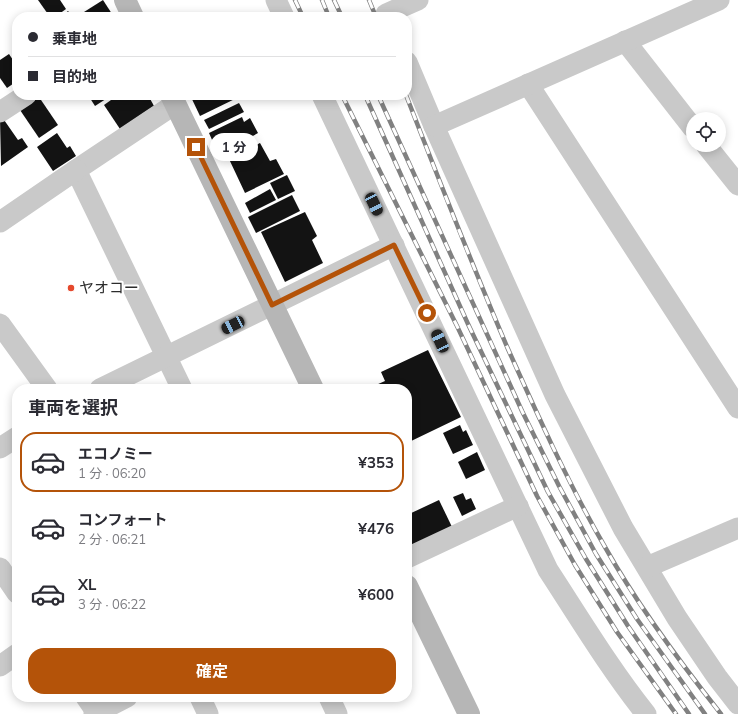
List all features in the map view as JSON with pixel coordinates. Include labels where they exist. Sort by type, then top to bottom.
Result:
[{"type":"street","points":[[124,0],[130,12]]},
{"type":"street","points":[[276,0],[282,12]]},
{"type":"street","points":[[385,10],[418,0]]},
{"type":"street","points":[[434,126],[719,0]]},
{"type":"street","points":[[625,41],[686,119]]},
{"type":"street","points":[[412,74],[555,395],[623,528],[677,618],[717,677],[738,704]]},
{"type":"street","points":[[528,84],[736,401]]},
{"type":"street","points":[[0,112],[18,100]]},
{"type":"street","points":[[0,222],[76,170],[173,100],[311,384]]},
{"type":"street","points":[[324,100],[548,570],[595,642],[646,714]]},
{"type":"street","points":[[712,152],[738,185]]},
{"type":"street","points":[[76,170],[180,384]]},
{"type":"street","points":[[110,384],[394,245]]},
{"type":"street","points":[[0,324],[43,384]]},
{"type":"street","points":[[0,448],[12,440]]},
{"type":"street","points":[[412,556],[518,506]]},
{"type":"street","points":[[647,567],[738,528]]},
{"type":"street","points":[[0,568],[12,586]]},
{"type":"street","points":[[412,596],[469,714]]},
{"type":"street","points":[[0,666],[12,658]]},
{"type":"street","points":[[92,708],[111,702]]},
{"type":"street","points":[[202,702],[208,714]]},
{"type":"street","points":[[331,702],[337,714]]},
{"type":"building","points":[[38,0],[60,0],[66,9],[62,12],[46,12]]},
{"type":"building","points":[[103,0],[111,12],[84,12]]},
{"type":"building","points":[[9,54],[12,58],[12,84],[7,88],[0,78],[0,60]]},
{"type":"building","points":[[35,100],[41,100],[58,125],[39,138],[20,110]]},
{"type":"building","points":[[91,100],[104,100],[95,106]]},
{"type":"building","points":[[111,100],[151,100],[154,106],[120,129],[104,105]]},
{"type":"building","points":[[192,100],[233,100],[200,116]]},
{"type":"building","points":[[239,103],[244,112],[209,129],[204,120]]},
{"type":"building","points":[[2,117],[18,140],[22,138],[28,147],[1,166],[0,118]]},
{"type":"building","points":[[242,117],[244,122],[250,118],[258,133],[251,137],[253,141],[220,158],[209,133]]},
{"type":"building","points":[[57,133],[67,148],[70,146],[76,156],[53,171],[37,147]]},
{"type":"building","points":[[260,143],[270,161],[276,159],[284,174],[245,193],[229,159]]},
{"type":"building","points":[[287,175],[295,191],[278,199],[270,183]]},
{"type":"building","points":[[270,189],[276,200],[250,213],[245,203]]},
{"type":"building","points":[[292,195],[300,211],[256,233],[248,217]]},
{"type":"building","points":[[305,212],[317,236],[312,240],[323,263],[285,282],[261,232]]},
{"type":"building","points":[[428,350],[461,417],[412,441],[412,384],[378,384],[385,381],[381,372]]},
{"type":"building","points":[[460,425],[463,432],[466,430],[473,445],[453,454],[443,433]]},
{"type":"building","points":[[477,452],[485,470],[466,479],[458,462]]},
{"type":"building","points":[[463,493],[466,500],[471,498],[476,509],[462,516],[453,497]]},
{"type":"building","points":[[439,500],[453,529],[412,546],[412,513]]},
{"type":"railway","points":[[295,0],[301,12]]},
{"type":"railway","points":[[322,0],[327,12]]},
{"type":"railway","points":[[334,0],[340,12]]},
{"type":"railway","points":[[369,0],[374,12]]},
{"type":"railway","points":[[344,100],[457,326],[537,496],[575,565],[617,632],[676,714]]},
{"type":"railway","points":[[367,100],[468,324],[548,492],[586,559],[628,626],[689,714]]},
{"type":"railway","points":[[380,100],[522,411],[559,486],[596,554],[637,619],[705,714]]},
{"type":"railway","points":[[408,100],[508,349],[578,498],[631,591],[690,674],[721,714]]},
{"type":"place","name":"ヤオコー","points":[[71,288]]},
{"type":"route","points":[[196,147],[272,305],[394,245],[427,313]]}]
